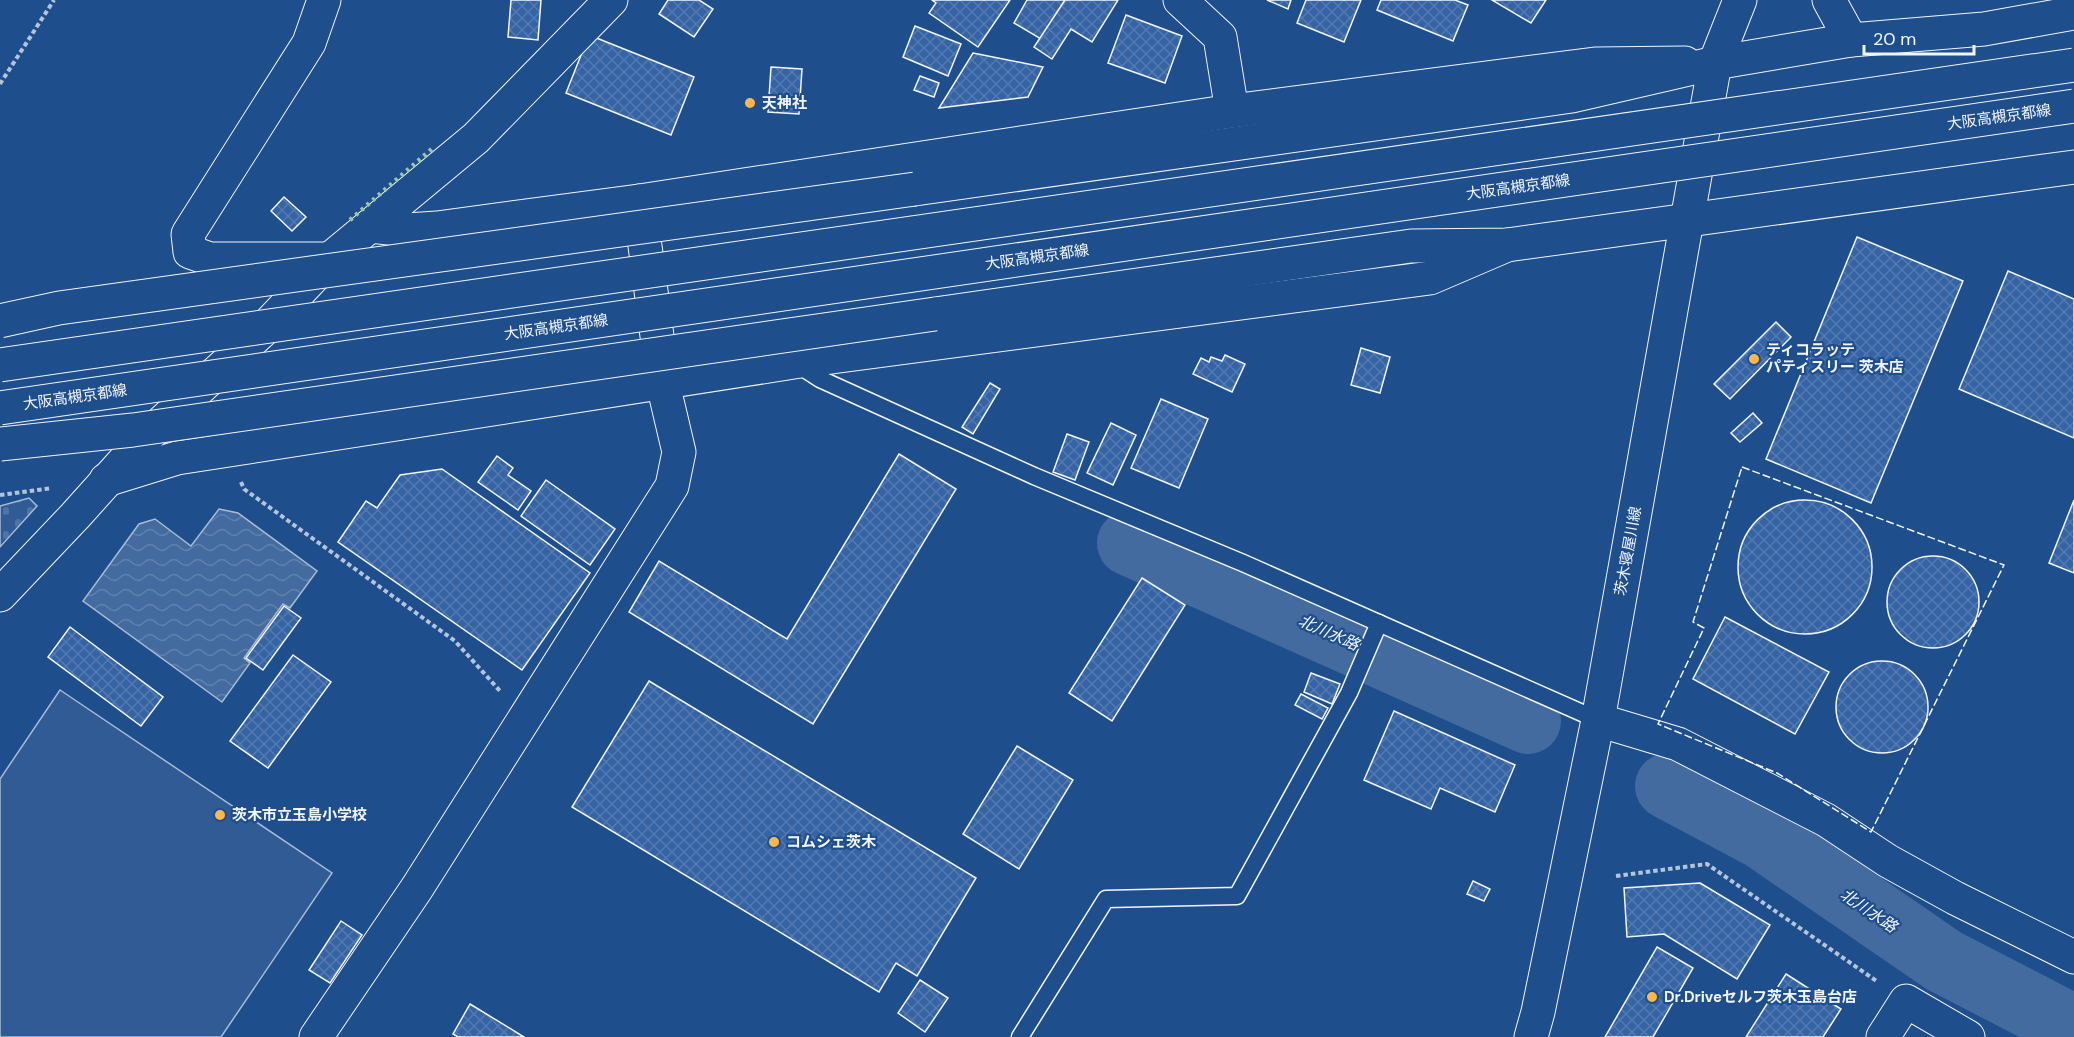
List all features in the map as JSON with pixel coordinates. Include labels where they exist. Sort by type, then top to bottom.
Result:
[{"type":"main road","points":[[324,0],[309,43],[188,234],[190,252],[210,259],[330,259]]},
{"type":"main road","points":[[0,595],[146,438],[263,330],[330,259],[476,138],[612,0]]},
{"type":"main road","name":"茨木寝屋川線","points":[[1713,0],[1715,63]]},
{"type":"main road","name":"茨木寝屋川線","points":[[1531,1037],[1598,720],[1715,63],[1740,0]]},
{"type":"main road","points":[[1829,0],[1851,40]]},
{"type":"main road","points":[[1197,6],[1220,37],[1232,111]]},
{"type":"main road","points":[[0,321],[59,308],[1572,96],[1715,63],[1851,40],[1984,28],[2074,13]]},
{"type":"main road","points":[[370,226],[406,230],[437,228],[639,201],[1232,111],[1596,64],[1715,63]]},
{"type":"main road","points":[[0,365],[2074,65]]},
{"type":"main road","name":"大阪高槻京都線","points":[[0,408],[2074,106]]},
{"type":"main road","points":[[0,444],[133,430],[1411,246],[1507,245],[2074,168]]},
{"type":"main road","points":[[316,1037],[417,888],[672,486],[679,452],[663,384],[639,201]]},
{"type":"main road","points":[[106,480],[177,458],[794,362],[1430,278],[1507,245]]},
{"type":"main road","points":[[1598,720],[1678,744],[1826,820],[1888,861],[1955,898],[2074,957]]},
{"type":"main road","points":[[1883,1037],[1906,1001],[1968,1037]]},
{"type":"lane","points":[[794,362],[820,379],[1034,476],[1243,562],[1376,631],[1598,720]]},
{"type":"lane","points":[[1020,1037],[1106,899],[1237,896],[1358,672],[1376,631]]},
{"type":"path","points":[[0,84],[54,0]]},
{"type":"path","points":[[225,451],[244,489],[455,641],[524,718]]},
{"type":"path","points":[[1617,876],[1707,864],[1906,1001]]},
{"type":"green space","points":[[29,498],[37,506],[0,547],[0,506]]},
{"type":"shaded area","points":[[60,690],[332,873],[221,1037],[0,1037],[0,779]]},
{"type":"water","points":[[219,509],[238,513],[317,571],[290,608],[283,604],[244,658],[250,663],[222,702],[83,601],[139,524],[155,519],[191,546]]},
{"type":"building","points":[[511,0],[541,0],[538,40],[508,37]]},
{"type":"building","points":[[668,0],[699,0],[713,9],[694,37],[659,14]]},
{"type":"building","points":[[932,0],[1010,0],[978,47],[929,13],[936,3]]},
{"type":"building","points":[[1027,0],[1065,0],[1041,39],[1014,23]]},
{"type":"building","points":[[1065,0],[1118,0],[1092,42],[1071,29],[1052,59],[1034,47]]},
{"type":"building","points":[[1267,0],[1291,0],[1288,9]]},
{"type":"building","points":[[1306,0],[1361,0],[1344,42],[1297,23]]},
{"type":"building","points":[[1381,0],[1455,0],[1468,5],[1453,41],[1377,10]]},
{"type":"building","points":[[1492,0],[1546,0],[1531,23]]},
{"type":"building","points":[[1126,15],[1182,36],[1165,83],[1108,63]]},
{"type":"building","points":[[915,26],[961,44],[948,76],[903,57]]},
{"type":"building","points":[[589,35],[694,77],[671,135],[566,93]]},
{"type":"building","points":[[973,53],[1043,67],[1028,97],[939,108]]},
{"type":"building","points":[[771,67],[802,69],[799,114],[768,112]]},
{"type":"building","points":[[920,76],[939,83],[934,97],[914,90]]},
{"type":"building","points":[[284,197],[306,217],[292,231],[271,211]]},
{"type":"building","points":[[1857,237],[1963,281],[1871,503],[1766,459]]},
{"type":"building","points":[[2008,271],[2074,299],[2074,438],[1959,389]]},
{"type":"building","points":[[1776,322],[1791,337],[1730,399],[1714,384]]},
{"type":"building","points":[[1361,348],[1390,357],[1380,393],[1351,385]]},
{"type":"building","points":[[1225,355],[1245,364],[1232,392],[1193,374],[1201,358],[1209,362],[1211,357],[1222,361]]},
{"type":"building","points":[[990,383],[1000,389],[973,434],[962,427]]},
{"type":"building","points":[[1161,399],[1208,419],[1179,488],[1131,468]]},
{"type":"building","points":[[1753,413],[1762,423],[1740,442],[1731,433]]},
{"type":"building","points":[[1111,423],[1136,435],[1113,485],[1087,473]]},
{"type":"building","points":[[1067,434],[1089,442],[1075,480],[1053,472]]},
{"type":"building","points":[[899,454],[956,489],[813,724],[629,612],[659,561],[787,639]]},
{"type":"building","points":[[497,456],[513,468],[508,475],[531,491],[518,510],[478,482]]},
{"type":"building","points":[[442,469],[590,573],[522,670],[338,542],[366,501],[377,508],[400,475]]},
{"type":"building","points":[[546,480],[615,529],[590,565],[521,516]]},
{"type":"building","points":[[1805,500],[1831,505],[1852,520],[1867,541],[1872,567],[1867,593],[1852,614],[1831,629],[1805,634],[1779,629],[1758,614],[1743,593],[1738,567],[1743,541],[1758,520],[1779,505]]},
{"type":"building","points":[[2074,500],[2074,573],[2049,563]]},
{"type":"building","points":[[1924,556],[1942,556],[1959,563],[1972,576],[1979,593],[1979,611],[1972,628],[1959,641],[1942,648],[1924,648],[1907,641],[1894,628],[1887,611],[1887,593],[1894,576],[1907,563]]},
{"type":"building","points":[[1142,578],[1185,605],[1112,721],[1069,693]]},
{"type":"building","points":[[284,606],[301,618],[263,670],[246,658]]},
{"type":"building","points":[[1725,617],[1829,672],[1795,734],[1693,679]]},
{"type":"building","points":[[70,627],[163,697],[141,726],[48,657]]},
{"type":"building","points":[[293,655],[331,682],[268,768],[230,741]]},
{"type":"building","points":[[1882,661],[1900,664],[1915,674],[1925,689],[1928,707],[1925,725],[1915,740],[1900,750],[1882,753],[1864,750],[1849,740],[1839,725],[1836,707],[1839,689],[1849,674],[1864,664]]},
{"type":"building","points":[[1311,673],[1340,684],[1332,704],[1304,692]]},
{"type":"building","name":"コムシェ茨木","points":[[649,681],[976,878],[917,976],[896,963],[879,992],[572,807]]},
{"type":"building","points":[[1301,694],[1328,708],[1322,719],[1295,705]]},
{"type":"building","points":[[1394,711],[1515,765],[1495,812],[1440,788],[1431,809],[1364,780]]},
{"type":"building","points":[[1017,746],[1073,780],[1019,869],[963,834]]},
{"type":"building","points":[[1473,881],[1490,889],[1484,901],[1467,894]]},
{"type":"building","points":[[1700,883],[1770,925],[1737,979],[1664,934],[1627,937],[1624,888]]},
{"type":"building","points":[[341,921],[362,935],[330,983],[309,970]]},
{"type":"building","points":[[1657,947],[1693,968],[1653,1037],[1605,1037]]},
{"type":"building","points":[[1786,974],[1841,1009],[1823,1037],[1746,1037]]},
{"type":"building","points":[[920,980],[948,998],[925,1032],[898,1013]]},
{"type":"building","points":[[470,1004],[524,1037],[458,1037],[453,1034]]},
{"type":"waterway","name":"北川水路","points":[[1130,543],[1528,721]]},
{"type":"waterway","name":"北川水路","points":[[1668,786],[1762,836],[1944,961],[2074,1028]]},
{"type":"hedge","points":[[350,220],[434,147]]},
{"type":"fence","points":[[1742,467],[2004,565],[1871,832],[1777,773],[1658,724],[1704,628],[1693,622],[1742,467]]},
{"type":"place","name":"天神社","points":[[750,103]]},
{"type":"place","name":"ティコラッテ パティスリー 茨木店","points":[[1754,359]]},
{"type":"place","name":"茨木市立玉島小学校","points":[[220,815]]},
{"type":"place","name":"コムシェ茨木","points":[[774,842]]},
{"type":"place","name":"Dr.Driveセルフ茨木玉島台店","points":[[1652,997]]}]
